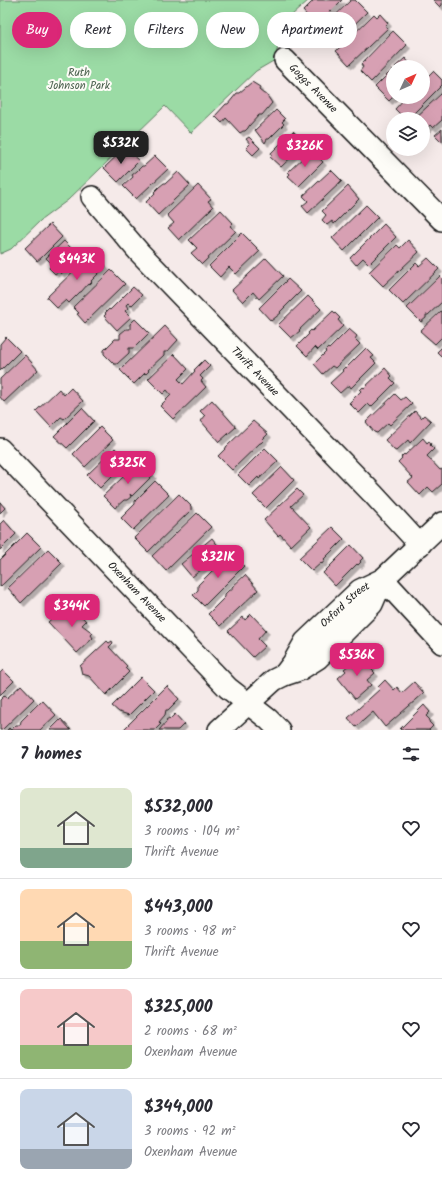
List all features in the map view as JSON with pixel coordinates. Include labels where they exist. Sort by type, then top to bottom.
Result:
[{"type":"street","name":"Goggs Avenue","points":[[286,60],[442,220]]},
{"type":"street","name":"Thrift Avenue","points":[[92,197],[139,252],[374,495],[420,545]]},
{"type":"street","name":"Oxenham Avenue","points":[[0,449],[228,688],[268,719],[279,730]]},
{"type":"street","name":"Oxford Street","points":[[219,730],[274,680],[299,670],[318,658],[372,604],[383,579],[442,523]]},
{"type":"street","points":[[383,579],[442,643]]},
{"type":"green space","name":"Ruth Johnson Park","points":[[0,0],[309,0],[295,12],[267,12],[267,48],[278,48],[275,60],[256,71],[191,133],[165,106],[68,200],[41,220],[11,249],[0,254]]},
{"type":"building","points":[[314,0],[342,0],[330,12],[303,11]]},
{"type":"building","points":[[351,0],[355,0],[367,12],[357,22],[357,12],[339,12]]},
{"type":"building","points":[[433,0],[442,0],[442,5],[440,7]]},
{"type":"building","points":[[374,14],[377,17],[380,14],[388,23],[385,26],[388,28],[349,65],[336,51],[339,48],[357,48],[357,31]]},
{"type":"building","points":[[393,31],[407,45],[392,60],[386,60],[386,67],[371,82],[360,71],[363,67],[361,64]]},
{"type":"building","points":[[433,71],[442,80],[442,85],[430,97],[430,74]]},
{"type":"building","points":[[386,76],[386,98],[375,87]]},
{"type":"building","points":[[252,82],[260,87],[259,90],[266,94],[272,103],[245,131],[240,133],[226,118],[222,123],[215,116],[237,93]]},
{"type":"building","points":[[442,93],[442,120],[433,128],[430,125],[430,112],[422,112]]},
{"type":"building","points":[[400,104],[423,104],[415,112],[398,112],[395,109]]},
{"type":"building","points":[[276,110],[285,119],[282,122],[284,124],[269,139],[267,139],[265,143],[255,130]]},
{"type":"building","points":[[442,129],[442,142],[435,135]]},
{"type":"building","points":[[293,131],[306,143],[281,167],[270,157],[272,155],[271,153]]},
{"type":"building","points":[[249,137],[260,148],[253,155],[246,148],[250,144],[246,139]]},
{"type":"building","points":[[125,148],[139,161],[118,182],[104,168]]},
{"type":"building","points":[[311,150],[323,162],[299,186],[288,176],[290,174],[288,172]]},
{"type":"building","points":[[155,156],[168,169],[136,199],[123,186],[133,177],[132,175]]},
{"type":"building","points":[[331,170],[342,181],[308,213],[302,206],[308,201],[303,196]]},
{"type":"building","points":[[178,172],[190,185],[158,215],[146,202],[159,187]]},
{"type":"building","points":[[198,185],[211,199],[208,201],[213,207],[179,240],[168,228],[174,223],[167,215]]},
{"type":"building","points":[[348,186],[359,199],[334,224],[332,221],[327,225],[322,220],[326,215],[322,211]]},
{"type":"building","points":[[366,205],[378,217],[344,251],[332,238]]},
{"type":"building","points":[[221,210],[233,223],[230,226],[236,231],[202,264],[191,253],[197,248],[189,240]]},
{"type":"building","points":[[50,224],[62,237],[37,261],[25,248]]},
{"type":"building","points":[[384,224],[396,237],[369,264],[363,258],[356,265],[350,258]]},
{"type":"building","points":[[242,233],[260,251],[236,274],[229,267],[220,277],[209,266]]},
{"type":"building","points":[[408,240],[419,252],[383,286],[369,272],[397,245],[400,248]]},
{"type":"building","points":[[64,241],[77,254],[68,263],[70,265],[61,274],[59,271],[55,274],[49,268],[52,264],[46,258]]},
{"type":"building","points":[[92,253],[106,266],[89,285],[88,284],[69,303],[66,300],[57,308],[47,297]]},
{"type":"building","points":[[266,258],[283,276],[259,299],[253,292],[243,302],[232,290]]},
{"type":"building","points":[[428,258],[439,269],[403,304],[389,290],[416,263],[419,266]]},
{"type":"building","points":[[111,270],[125,284],[85,323],[73,307]]},
{"type":"building","points":[[440,276],[442,278],[442,302],[428,315],[426,315],[426,318],[421,322],[407,308]]},
{"type":"building","points":[[288,279],[301,291],[280,312],[281,313],[271,321],[259,308]]},
{"type":"building","points":[[133,287],[142,295],[131,306],[128,303],[126,305],[128,308],[125,311],[131,317],[117,330],[104,316],[106,314],[105,313],[109,309],[110,310]]},
{"type":"building","points":[[308,296],[321,309],[299,330],[300,331],[291,338],[278,325]]},
{"type":"building","points":[[442,310],[442,337],[435,344],[420,331]]},
{"type":"building","points":[[333,311],[340,318],[338,320],[343,326],[318,350],[315,347],[307,356],[297,346],[311,330],[312,331]]},
{"type":"building","points":[[135,319],[149,333],[134,348],[129,348],[129,353],[117,364],[114,364],[104,354],[104,350],[115,339],[120,339],[120,334],[126,329],[130,329],[130,324]]},
{"type":"building","points":[[165,326],[178,340],[167,352],[164,352],[164,355],[148,370],[149,371],[146,374],[145,373],[134,384],[120,370]]},
{"type":"building","points":[[349,329],[357,336],[355,339],[360,344],[335,368],[332,366],[323,374],[314,364],[328,348],[329,349]]},
{"type":"building","points":[[6,337],[20,351],[0,371],[0,344]]},
{"type":"building","points":[[442,347],[442,357],[437,352]]},
{"type":"building","points":[[366,348],[374,356],[371,358],[376,363],[351,388],[349,385],[340,393],[330,383]]},
{"type":"building","points":[[174,354],[188,369],[178,379],[183,384],[204,360],[210,366],[200,376],[203,379],[201,381],[206,387],[173,419],[160,406],[171,395],[167,390],[163,394],[148,379]]},
{"type":"building","points":[[25,355],[38,370],[4,402],[0,397],[0,379]]},
{"type":"building","points":[[385,368],[392,376],[390,378],[395,383],[371,407],[368,404],[359,413],[349,403],[363,387],[364,388]]},
{"type":"building","points":[[71,388],[83,401],[64,419],[61,417],[51,427],[36,411],[59,389],[64,395]]},
{"type":"building","points":[[395,394],[401,400],[405,397],[412,404],[390,425],[388,423],[377,433],[374,432],[366,422]]},
{"type":"building","points":[[212,400],[236,427],[219,442],[201,421],[205,416],[200,411]]},
{"type":"building","points":[[82,408],[94,421],[67,448],[54,436]]},
{"type":"building","points":[[415,411],[421,418],[424,415],[431,421],[410,443],[408,440],[396,451],[394,450],[385,440]]},
{"type":"building","points":[[253,421],[268,434],[261,443],[232,470],[218,456]]},
{"type":"building","points":[[100,427],[113,440],[85,467],[73,454]]},
{"type":"building","points":[[423,438],[427,443],[429,441],[431,444],[430,445],[434,449],[427,456],[440,470],[442,469],[442,484],[433,492],[428,487],[420,495],[408,482],[413,478],[398,462],[404,454],[405,455]]},
{"type":"building","points":[[115,448],[127,461],[100,488],[87,475]]},
{"type":"building","points":[[265,448],[278,461],[259,479],[258,477],[249,486],[238,475]]},
{"type":"building","points":[[139,461],[153,475],[132,496],[130,494],[131,497],[124,500],[115,508],[103,496],[123,477],[126,477],[126,474]]},
{"type":"building","points":[[282,467],[294,480],[266,508],[253,495]]},
{"type":"building","points":[[155,481],[169,495],[133,530],[121,518]]},
{"type":"building","points":[[297,489],[303,495],[291,506],[311,527],[291,546],[280,534],[278,536],[264,520]]},
{"type":"building","points":[[179,494],[191,506],[191,510],[148,552],[134,538]]},
{"type":"building","points":[[0,502],[5,508],[0,513]]},
{"type":"building","points":[[197,513],[211,527],[166,571],[152,556]]},
{"type":"building","points":[[4,520],[16,534],[0,550],[0,524]]},
{"type":"building","points":[[332,527],[344,539],[324,559],[325,560],[322,564],[321,563],[312,571],[299,558]]},
{"type":"building","points":[[27,533],[41,547],[0,587],[0,560]]},
{"type":"building","points":[[212,538],[223,552],[192,577],[181,564]]},
{"type":"building","points":[[351,545],[363,558],[358,565],[357,564],[335,586],[323,573]]},
{"type":"building","points":[[48,549],[62,563],[21,603],[8,588]]},
{"type":"building","points":[[230,553],[244,566],[204,606],[193,595],[198,590],[198,585]]},
{"type":"building","points":[[245,575],[258,590],[220,626],[208,614],[225,597],[225,594],[229,590],[232,590],[232,587]]},
{"type":"building","points":[[69,603],[86,621],[82,625],[93,633],[91,635],[93,638],[77,653],[48,622]]},
{"type":"building","points":[[251,614],[266,630],[258,639],[265,646],[253,657],[228,631],[243,617],[245,620]]},
{"type":"building","points":[[107,641],[109,643],[112,641],[113,643],[109,647],[127,666],[125,668],[129,672],[106,695],[89,676],[82,674],[80,666]]},
{"type":"building","points":[[362,658],[372,667],[370,668],[375,673],[367,680],[371,685],[355,699],[338,678],[346,671],[344,669],[355,660],[357,662]]},
{"type":"building","points":[[3,670],[14,681],[0,695],[0,673]]},
{"type":"building","points":[[141,677],[154,690],[129,715],[119,712],[112,706]]},
{"type":"building","points":[[385,680],[394,690],[397,687],[402,693],[414,682],[424,693],[385,727],[373,712],[356,727],[348,718],[380,689],[378,687]]},
{"type":"building","points":[[21,685],[34,699],[2,730],[0,730],[0,700],[5,695],[7,698]]},
{"type":"building","points":[[167,686],[179,699],[168,710],[166,710],[165,715],[159,722],[161,724],[155,730],[123,730]]},
{"type":"building","points":[[42,700],[56,715],[40,730],[11,730],[16,725],[20,725],[21,721]]},
{"type":"building","points":[[424,705],[430,712],[426,716],[433,726],[429,730],[401,730],[400,729]]},
{"type":"building","points":[[175,714],[184,724],[178,730],[159,730],[167,721],[166,720],[169,718],[170,719]]},
{"type":"building","points":[[61,719],[71,730],[50,730]]}]
